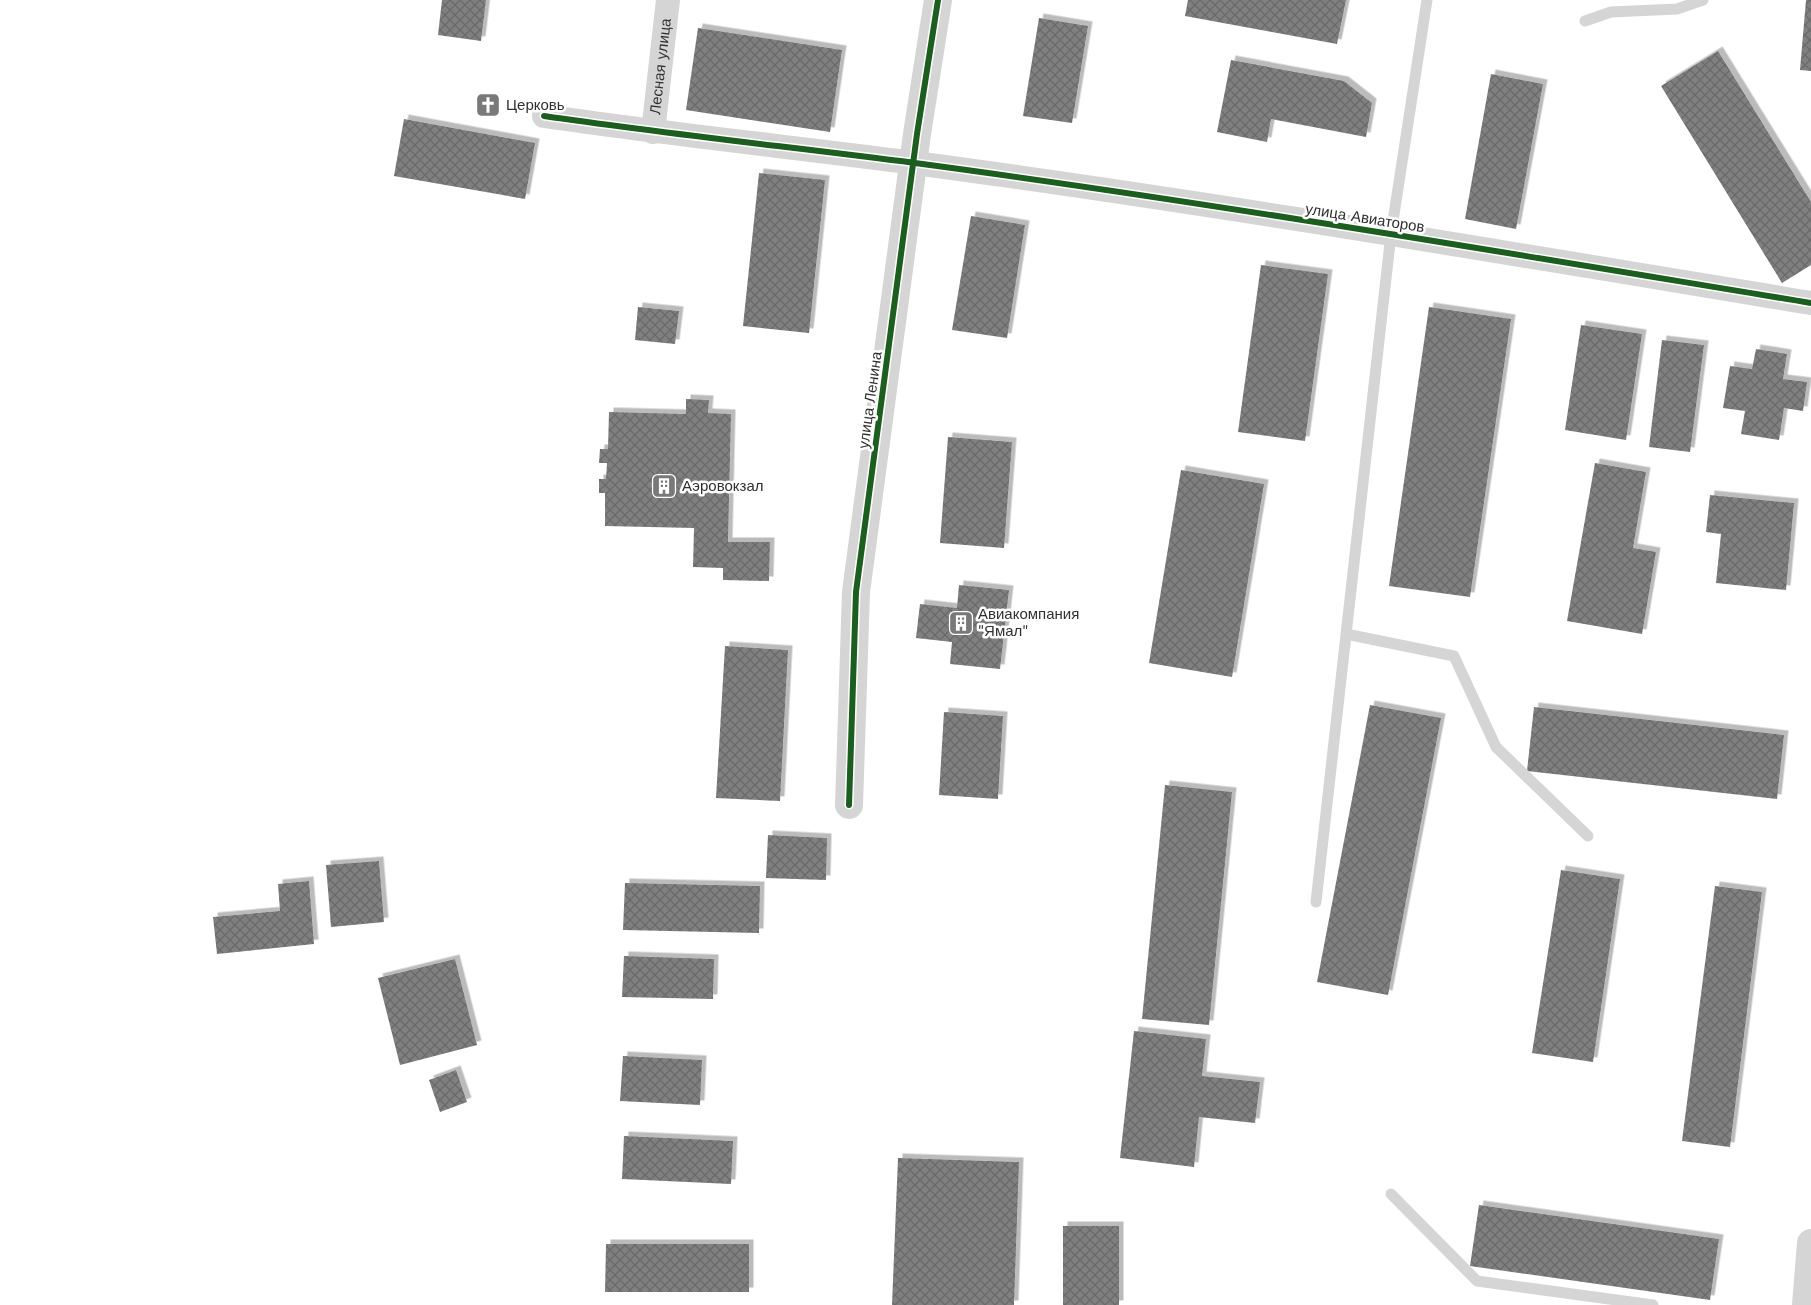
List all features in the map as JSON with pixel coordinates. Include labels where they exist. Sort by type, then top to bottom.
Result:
[{"type":"street","name":"Лесная улица","points":[[653,132],[668,0]]},
{"type":"street","name":"улица Ленина","points":[[849,805],[856,592],[915,163],[917,134],[938,0]]},
{"type":"street","name":"улица Авиаторов","points":[[544,116],[653,132],[915,163],[1390,234],[1811,303]]},
{"type":"street","points":[[1806,1305],[1811,1243]]},
{"type":"lane","points":[[1316,902],[1390,234],[1427,0]]},
{"type":"lane","points":[[1585,21],[1611,12],[1677,9],[1703,0]]},
{"type":"lane","points":[[1346,634],[1454,656],[1496,747],[1588,836]]},
{"type":"lane","points":[[1391,1194],[1477,1281],[1653,1305]]},
{"type":"building","points":[[442,0],[486,0],[481,41],[438,35]]},
{"type":"building","points":[[1188,0],[1346,0],[1337,44],[1185,16]]},
{"type":"building","points":[[1806,0],[1811,0],[1811,71],[1800,70]]},
{"type":"building","points":[[1039,18],[1088,26],[1072,123],[1023,116]]},
{"type":"building","points":[[698,28],[842,50],[830,132],[686,110]]},
{"type":"building","points":[[1718,51],[1811,202],[1811,265],[1782,283],[1661,86]]},
{"type":"building","points":[[1231,60],[1344,81],[1372,103],[1366,137],[1271,119],[1267,142],[1217,132]]},
{"type":"building","points":[[1491,74],[1543,84],[1516,229],[1465,219]]},
{"type":"building","points":[[404,119],[535,143],[525,199],[394,176]]},
{"type":"building","points":[[759,173],[825,180],[809,333],[743,326]]},
{"type":"building","points":[[971,216],[1025,225],[1007,338],[952,330]]},
{"type":"building","points":[[1261,265],[1328,274],[1305,441],[1238,432]]},
{"type":"building","points":[[638,307],[679,311],[675,344],[635,340]]},
{"type":"building","points":[[1429,307],[1511,319],[1470,597],[1389,586]]},
{"type":"building","points":[[1581,325],[1642,334],[1626,440],[1565,430]]},
{"type":"building","points":[[1662,340],[1704,345],[1690,452],[1649,447]]},
{"type":"building","points":[[1756,349],[1787,354],[1783,379],[1807,382],[1803,411],[1784,408],[1779,440],[1741,434],[1745,411],[1723,408],[1730,366],[1752,369]]},
{"type":"building","name":"Аэровокзал","points":[[686,399],[709,400],[708,413],[731,414],[728,542],[770,542],[769,581],[723,580],[723,568],[693,567],[694,528],[605,526],[605,493],[599,493],[599,479],[606,479],[607,463],[599,463],[600,449],[608,449],[609,412],[686,414]]},
{"type":"building","points":[[948,437],[1012,442],[1004,548],[940,543]]},
{"type":"building","points":[[1595,463],[1646,472],[1633,548],[1656,552],[1642,634],[1567,621]]},
{"type":"building","points":[[1181,470],[1264,484],[1232,677],[1149,663]]},
{"type":"building","points":[[1710,495],[1794,503],[1786,590],[1716,583],[1721,534],[1706,532]]},
{"type":"building","name":"Авиакомпания \"Ямал\"","points":[[959,585],[1009,590],[1000,669],[950,664],[952,642],[916,638],[920,604],[957,608]]},
{"type":"building","points":[[725,646],[788,650],[780,801],[716,798]]},
{"type":"building","points":[[1370,705],[1441,718],[1388,995],[1317,982]]},
{"type":"building","points":[[1534,707],[1784,735],[1777,799],[1527,771]]},
{"type":"building","points":[[944,712],[1003,716],[998,799],[939,795]]},
{"type":"building","points":[[1165,785],[1232,792],[1209,1025],[1142,1019]]},
{"type":"building","points":[[768,835],[827,838],[826,880],[766,878]]},
{"type":"building","points":[[379,861],[384,922],[331,927],[326,865]]},
{"type":"building","points":[[1561,870],[1620,879],[1593,1062],[1532,1053]]},
{"type":"building","points":[[309,881],[314,944],[217,954],[213,917],[280,911],[278,884]]},
{"type":"building","points":[[625,883],[760,886],[759,933],[623,930]]},
{"type":"building","points":[[1715,886],[1762,892],[1730,1147],[1682,1141]]},
{"type":"building","points":[[624,956],[714,959],[713,999],[622,997]]},
{"type":"building","points":[[455,959],[477,1045],[400,1065],[378,978]]},
{"type":"building","points":[[1134,1031],[1206,1039],[1202,1076],[1260,1082],[1255,1123],[1199,1117],[1194,1167],[1120,1158]]},
{"type":"building","points":[[623,1056],[702,1060],[700,1105],[620,1101]]},
{"type":"building","points":[[456,1070],[467,1102],[440,1112],[429,1080]]},
{"type":"building","points":[[624,1136],[733,1141],[731,1184],[622,1179]]},
{"type":"building","points":[[898,1158],[1019,1162],[1014,1305],[892,1305]]},
{"type":"building","points":[[1479,1205],[1719,1239],[1710,1300],[1470,1266]]},
{"type":"building","points":[[1063,1226],[1119,1226],[1119,1305],[1063,1305]]},
{"type":"building","points":[[606,1244],[749,1244],[749,1292],[605,1292]]},
{"type":"cycle path","points":[[849,805],[856,592],[917,134],[938,0]]},
{"type":"cycle path","points":[[544,116],[1027,178],[1363,230],[1811,303]]},
{"type":"place","name":"Церковь","points":[[488,105]]},
{"type":"place","name":"Аэровокзал","points":[[664,486]]},
{"type":"place","name":"Авиакомпания \"Ямал\"","points":[[961,623]]}]
